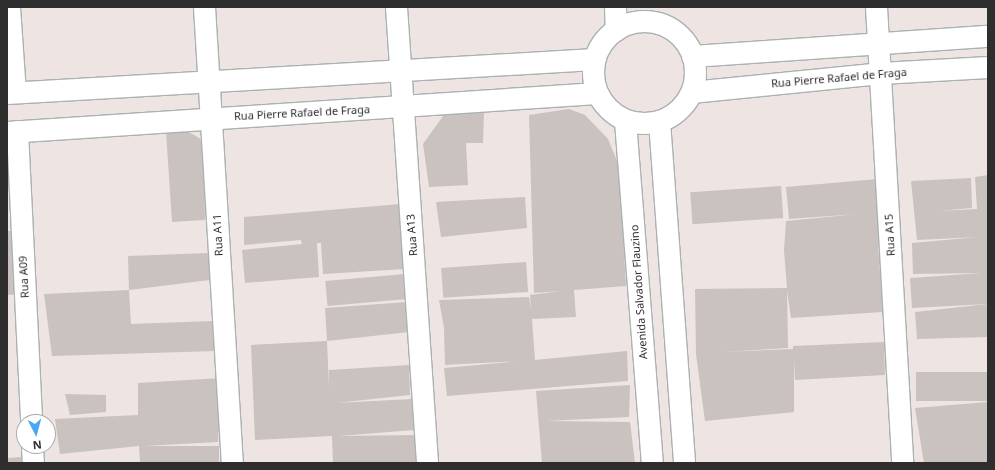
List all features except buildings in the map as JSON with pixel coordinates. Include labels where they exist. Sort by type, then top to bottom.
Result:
[{"type":"street","points":[[9,7],[11,92],[209,79],[594,59]]},
{"type":"street","name":"Rua A11","points":[[204,7],[232,463]]},
{"type":"street","name":"Rua A13","points":[[396,7],[427,463]]},
{"type":"street","points":[[615,7],[616,30]]},
{"type":"street","name":"Rua A15","points":[[876,7],[902,463]]},
{"type":"street","points":[[656,15],[678,35],[692,56],[694,80],[691,92],[678,109],[659,121],[648,123],[625,121],[608,109],[597,93],[593,76],[594,59],[606,37],[629,24],[656,15]]},
{"type":"street","points":[[692,56],[878,42],[988,36]]},
{"type":"street","name":"Rua Pierre Rafael de Fraga","points":[[691,92],[880,73],[988,68]]},
{"type":"street","name":"Rua Pierre Rafael de Fraga","points":[[12,132],[597,93]]},
{"type":"street","name":"Avenida Salvador Flauzino","points":[[625,121],[652,463]]},
{"type":"street","points":[[659,121],[684,463]]},
{"type":"street","name":"Rua A09","points":[[12,132],[30,414]]}]
